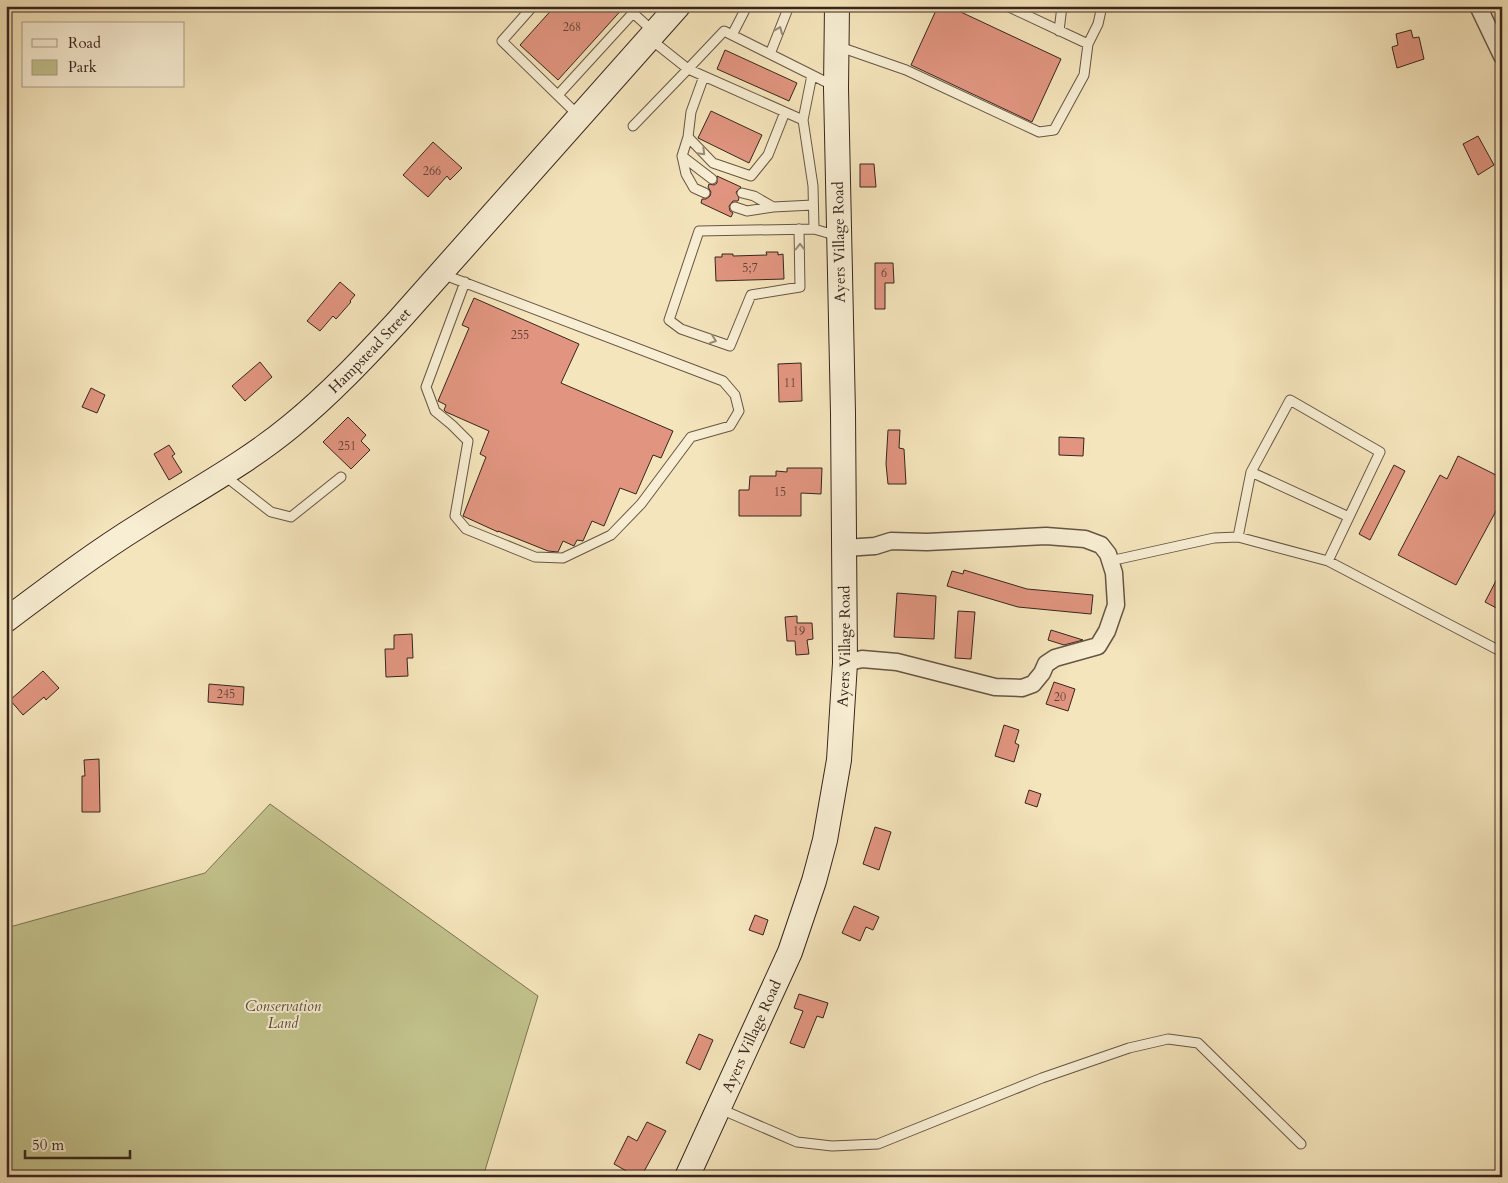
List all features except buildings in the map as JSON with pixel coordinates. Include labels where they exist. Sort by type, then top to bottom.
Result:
[{"type":"main road","name":"Ayers Village Road","points":[[687,1177],[790,952],[814,881],[825,840],[839,760],[845,663],[845,548],[836,88],[837,6]]},
{"type":"main road","name":"Hampstead Street","points":[[6,620],[117,540],[265,446],[291,426],[331,390],[360,363],[442,274],[675,10]]},
{"type":"street","points":[[1478,6],[1502,56]]},
{"type":"street","points":[[845,548],[875,546],[891,541],[928,542],[1046,536],[1085,539],[1101,545],[1108,554],[1114,573],[1116,605],[1107,632],[1098,646],[1068,653],[1051,661],[1046,664],[1042,674],[1033,684],[1022,688],[996,687],[896,662],[875,659],[862,659],[845,663]]},
{"type":"lane","points":[[533,6],[502,41],[580,117]]},
{"type":"lane","points":[[732,35],[747,6]]},
{"type":"lane","points":[[770,54],[789,6]]},
{"type":"lane","points":[[1007,6],[1088,44]]},
{"type":"lane","points":[[1059,31],[1062,6]]},
{"type":"lane","points":[[837,46],[906,70],[1038,132],[1054,130],[1084,75],[1088,44],[1098,24],[1102,6]]},
{"type":"lane","points":[[558,95],[633,14],[688,69],[803,120]]},
{"type":"lane","points":[[633,126],[724,31],[836,88]]},
{"type":"lane","points":[[812,75],[803,120],[813,186],[814,229]]},
{"type":"lane","points":[[704,76],[691,112],[688,138],[682,156],[686,174],[694,188],[705,193]]},
{"type":"lane","points":[[688,138],[712,163],[751,176],[768,155],[785,112]]},
{"type":"lane","points":[[682,156],[712,179]]},
{"type":"lane","points":[[742,193],[754,196],[773,207]]},
{"type":"lane","points":[[735,207],[747,211],[773,207],[813,205]]},
{"type":"lane","points":[[800,229],[800,287],[751,295],[730,346],[681,329],[669,320],[699,231],[800,229],[814,229],[839,236]]},
{"type":"lane","points":[[442,274],[465,282],[723,381],[734,395],[739,411],[730,426],[691,437],[641,504],[611,535],[563,558],[534,557],[466,529],[455,516],[468,441],[435,411],[426,387],[465,282]]},
{"type":"lane","points":[[1238,537],[1251,472],[1290,400],[1380,452],[1328,561]]},
{"type":"lane","points":[[1251,472],[1349,517]]},
{"type":"lane","points":[[223,474],[271,512],[291,517],[341,477]]},
{"type":"lane","points":[[1110,561],[1214,538],[1238,537],[1328,561],[1502,652]]},
{"type":"lane","points":[[718,1108],[797,1142],[832,1146],[878,1144],[1042,1078],[1129,1048],[1168,1039],[1198,1043],[1301,1144]]},
{"type":"green space","name":"Conservation Land","points":[[270,804],[538,996],[483,1177],[6,1177],[6,928],[205,873]]}]
